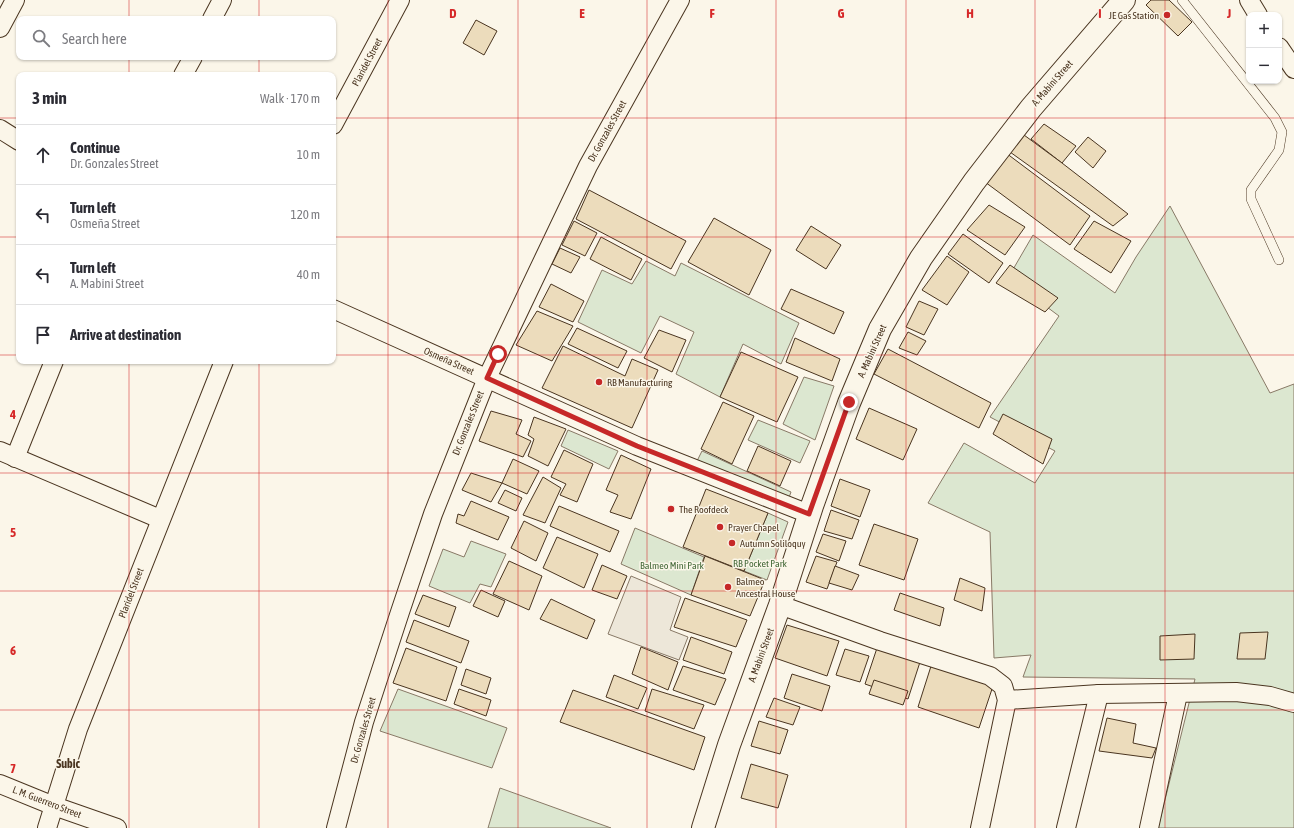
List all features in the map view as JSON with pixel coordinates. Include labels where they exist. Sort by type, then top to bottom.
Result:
[{"type":"main road","name":"A. Mabini Street","points":[[703,828],[729,745],[780,605],[809,514],[849,402],[880,329],[921,258],[974,182],[1031,108],[1124,0]]},
{"type":"street","points":[[0,28],[15,0]]},
{"type":"street","points":[[214,16],[222,0]]},
{"type":"street","name":"Plaridel Street","points":[[336,119],[400,0]]},
{"type":"street","name":"Dr. Gonzales Street","points":[[336,828],[364,722],[405,597],[433,514],[487,378],[588,166],[680,0]]},
{"type":"street","points":[[1249,0],[1256,12]]},
{"type":"street","points":[[1280,48],[1294,69]]},
{"type":"street","points":[[184,72],[190,60]]},
{"type":"street","points":[[0,129],[16,139]]},
{"type":"street","name":"Osmeña Street","points":[[336,310],[637,446],[809,514]]},
{"type":"street","points":[[53,364],[8,454],[160,519]]},
{"type":"street","name":"Plaridel Street","points":[[47,828],[78,729],[160,519],[223,364]]},
{"type":"street","points":[[780,605],[880,641],[990,676],[1003,686],[1007,700],[980,828]]},
{"type":"street","points":[[1007,700],[1099,694],[1236,692],[1270,696],[1294,703]]},
{"type":"street","points":[[1066,828],[1099,694]]},
{"type":"street","points":[[1149,828],[1178,694]]},
{"type":"street","name":"L. M. Guerrero Street","points":[[0,784],[54,806],[117,828]]},
{"type":"lane","points":[[1182,0],[1275,118],[1282,132],[1279,150],[1251,190],[1251,199],[1279,260]]},
{"type":"green space","points":[[1170,206],[1270,393],[1294,384],[1294,828],[1158,828],[1195,679],[1023,677],[1031,655],[994,658],[990,532],[928,503],[964,443],[1035,483],[1055,451],[990,417],[1059,316],[1008,278],[1033,235],[1115,293],[1136,257]]},
{"type":"green space","points":[[646,261],[675,276],[681,263],[799,323],[781,364],[743,344],[720,397],[676,374],[694,332],[660,316],[641,353],[578,322],[602,270],[632,284]]},
{"type":"green space","points":[[804,377],[834,386],[815,440],[783,424]]},
{"type":"green space","points":[[758,420],[810,441],[800,463],[748,440]]},
{"type":"green space","points":[[568,430],[618,451],[609,469],[561,446]]},
{"type":"green space","points":[[702,451],[791,492],[787,503],[697,461]]},
{"type":"green space","name":"RB Pocket Park","points":[[768,513],[788,522],[767,580],[744,571]]},
{"type":"green space","name":"Balmeo Mini Park","points":[[635,528],[704,557],[691,595],[621,564]]},
{"type":"green space","points":[[471,541],[506,554],[491,587],[480,584],[470,603],[429,586],[443,549],[464,557]]},
{"type":"green space","points":[[398,689],[507,728],[492,768],[380,731]]},
{"type":"green space","points":[[500,788],[611,828],[488,828]]},
{"type":"shaded area","points":[[631,576],[681,597],[670,630],[688,637],[679,660],[608,634]]},
{"type":"building","points":[[1151,0],[1169,0],[1192,22],[1178,36],[1146,5]]},
{"type":"building","points":[[476,20],[497,31],[484,55],[463,43]]},
{"type":"building","points":[[1044,124],[1076,146],[1062,163],[1031,139]]},
{"type":"building","points":[[1024,135],[1128,214],[1113,226],[1010,152]]},
{"type":"building","points":[[1088,137],[1106,151],[1093,168],[1075,152]]},
{"type":"building","points":[[1006,153],[1090,216],[1070,245],[985,182]]},
{"type":"building","points":[[589,190],[686,241],[671,269],[576,219]]},
{"type":"building","points":[[989,205],[1025,227],[1005,255],[967,230]]},
{"type":"building","points":[[714,218],[771,250],[749,295],[688,262]]},
{"type":"building","points":[[574,221],[597,233],[585,256],[562,245]]},
{"type":"building","points":[[1094,221],[1131,241],[1111,273],[1074,249]]},
{"type":"building","points":[[811,226],[841,245],[826,269],[796,250]]},
{"type":"building","points":[[963,234],[1003,263],[989,283],[948,254]]},
{"type":"building","points":[[601,237],[642,259],[631,280],[590,259]]},
{"type":"building","points":[[560,248],[580,257],[571,273],[552,264]]},
{"type":"building","points":[[947,256],[969,272],[947,305],[922,290]]},
{"type":"building","points":[[1010,265],[1058,298],[1045,312],[996,283]]},
{"type":"building","points":[[551,284],[584,301],[573,322],[539,307]]},
{"type":"building","points":[[791,289],[844,312],[834,334],[781,309]]},
{"type":"building","points":[[919,301],[938,309],[924,335],[906,327]]},
{"type":"building","points":[[537,311],[573,326],[552,361],[516,345]]},
{"type":"building","points":[[577,328],[627,351],[618,368],[568,344]]},
{"type":"building","points":[[659,330],[686,340],[672,372],[644,358]]},
{"type":"building","points":[[908,332],[926,341],[917,355],[899,348]]},
{"type":"building","points":[[795,338],[840,359],[832,381],[786,362]]},
{"type":"building","name":"RB Manufacturing","points":[[563,346],[625,376],[632,359],[658,370],[632,428],[542,388]]},
{"type":"building","points":[[888,349],[991,403],[979,428],[874,374]]},
{"type":"building","points":[[741,352],[798,377],[777,422],[720,397]]},
{"type":"building","points":[[723,402],[754,416],[732,464],[701,449]]},
{"type":"building","points":[[869,408],[917,429],[903,460],[856,439]]},
{"type":"building","points":[[491,411],[522,420],[516,434],[531,441],[523,457],[479,441]]},
{"type":"building","points":[[1003,414],[1052,439],[1043,464],[993,434]]},
{"type":"building","points":[[534,417],[566,429],[548,466],[528,456],[534,439],[528,435]]},
{"type":"building","points":[[758,446],[791,461],[780,486],[747,471]]},
{"type":"building","points":[[564,450],[593,464],[577,502],[560,495],[566,484],[551,477]]},
{"type":"building","points":[[621,455],[651,469],[631,519],[610,512],[618,495],[606,490]]},
{"type":"building","points":[[513,459],[539,471],[527,494],[502,483]]},
{"type":"building","points":[[471,473],[502,483],[491,502],[462,490]]},
{"type":"building","points":[[543,477],[561,488],[545,523],[523,515]]},
{"type":"building","points":[[840,479],[870,490],[860,517],[831,506]]},
{"type":"building","points":[[706,489],[768,513],[744,571],[683,547]]},
{"type":"building","points":[[505,490],[522,498],[516,511],[498,503]]},
{"type":"building","points":[[471,501],[509,517],[498,540],[456,523],[458,514],[464,516]]},
{"type":"building","points":[[559,506],[619,531],[610,552],[550,526]]},
{"type":"building","points":[[831,510],[859,520],[852,539],[824,531]]},
{"type":"building","points":[[524,521],[548,533],[536,561],[511,548]]},
{"type":"building","points":[[874,524],[918,539],[904,580],[859,565]]},
{"type":"building","points":[[823,534],[846,541],[839,561],[816,552]]},
{"type":"building","points":[[557,537],[598,554],[584,588],[543,568]]},
{"type":"building","name":"Balmeo Ancestral House","points":[[705,556],[765,580],[750,616],[691,595]]},
{"type":"building","points":[[816,556],[837,562],[827,589],[806,582]]},
{"type":"building","points":[[509,561],[542,576],[529,610],[493,594]]},
{"type":"building","points":[[602,565],[627,576],[617,599],[592,590]]},
{"type":"building","points":[[835,566],[859,575],[852,590],[829,583]]},
{"type":"building","points":[[960,578],[985,588],[982,611],[954,600]]},
{"type":"building","points":[[481,590],[505,601],[498,617],[473,606]]},
{"type":"building","points":[[900,593],[944,608],[940,626],[894,610]]},
{"type":"building","points":[[423,595],[456,607],[449,627],[415,614]]},
{"type":"building","points":[[685,598],[747,620],[736,647],[674,627]]},
{"type":"building","points":[[551,599],[595,620],[587,639],[540,619]]},
{"type":"building","points":[[414,620],[469,641],[461,663],[406,642]]},
{"type":"building","points":[[787,625],[839,641],[827,676],[775,658]]},
{"type":"building","points":[[1268,632],[1265,659],[1237,659],[1240,633]]},
{"type":"building","points":[[1195,634],[1194,659],[1160,660],[1160,636]]},
{"type":"building","points":[[691,637],[732,652],[724,674],[683,660]]},
{"type":"building","points":[[641,647],[678,662],[668,690],[632,674]]},
{"type":"building","points":[[406,648],[457,667],[446,701],[393,683]]},
{"type":"building","points":[[877,648],[920,662],[908,699],[865,684]]},
{"type":"building","points":[[845,649],[869,656],[860,682],[836,675]]},
{"type":"building","points":[[932,663],[994,683],[979,728],[918,707]]},
{"type":"building","points":[[683,666],[726,679],[715,705],[673,690]]},
{"type":"building","points":[[466,669],[491,678],[486,694],[461,685]]},
{"type":"building","points":[[792,674],[830,686],[822,711],[784,698]]},
{"type":"building","points":[[614,675],[647,688],[638,709],[606,697]]},
{"type":"building","points":[[874,680],[908,691],[903,705],[869,694]]},
{"type":"building","points":[[459,689],[491,700],[486,716],[454,704]]},
{"type":"building","points":[[652,689],[704,705],[694,729],[645,711]]},
{"type":"building","points":[[573,690],[705,737],[694,770],[560,722]]},
{"type":"building","points":[[774,698],[800,707],[793,725],[766,717]]},
{"type":"building","points":[[1107,718],[1136,724],[1133,743],[1156,748],[1152,758],[1099,751]]},
{"type":"building","points":[[759,721],[788,730],[780,754],[751,746]]},
{"type":"building","points":[[751,764],[788,775],[778,808],[741,798]]},
{"type":"place","name":"JE Gas Station","points":[[1167,15]]},
{"type":"place","name":"RB Manufacturing","points":[[599,382]]},
{"type":"place","name":"The Roofdeck","points":[[671,509]]},
{"type":"place","name":"Prayer Chapel","points":[[720,527]]},
{"type":"place","name":"Autumn Soliloquy","points":[[732,543]]},
{"type":"place","name":"Balmeo Ancestral House","points":[[728,587]]},
{"type":"district","name":"Subic","points":[[68,764]]},
{"type":"route","points":[[498,354],[487,378],[637,446],[809,514],[849,402]]}]
